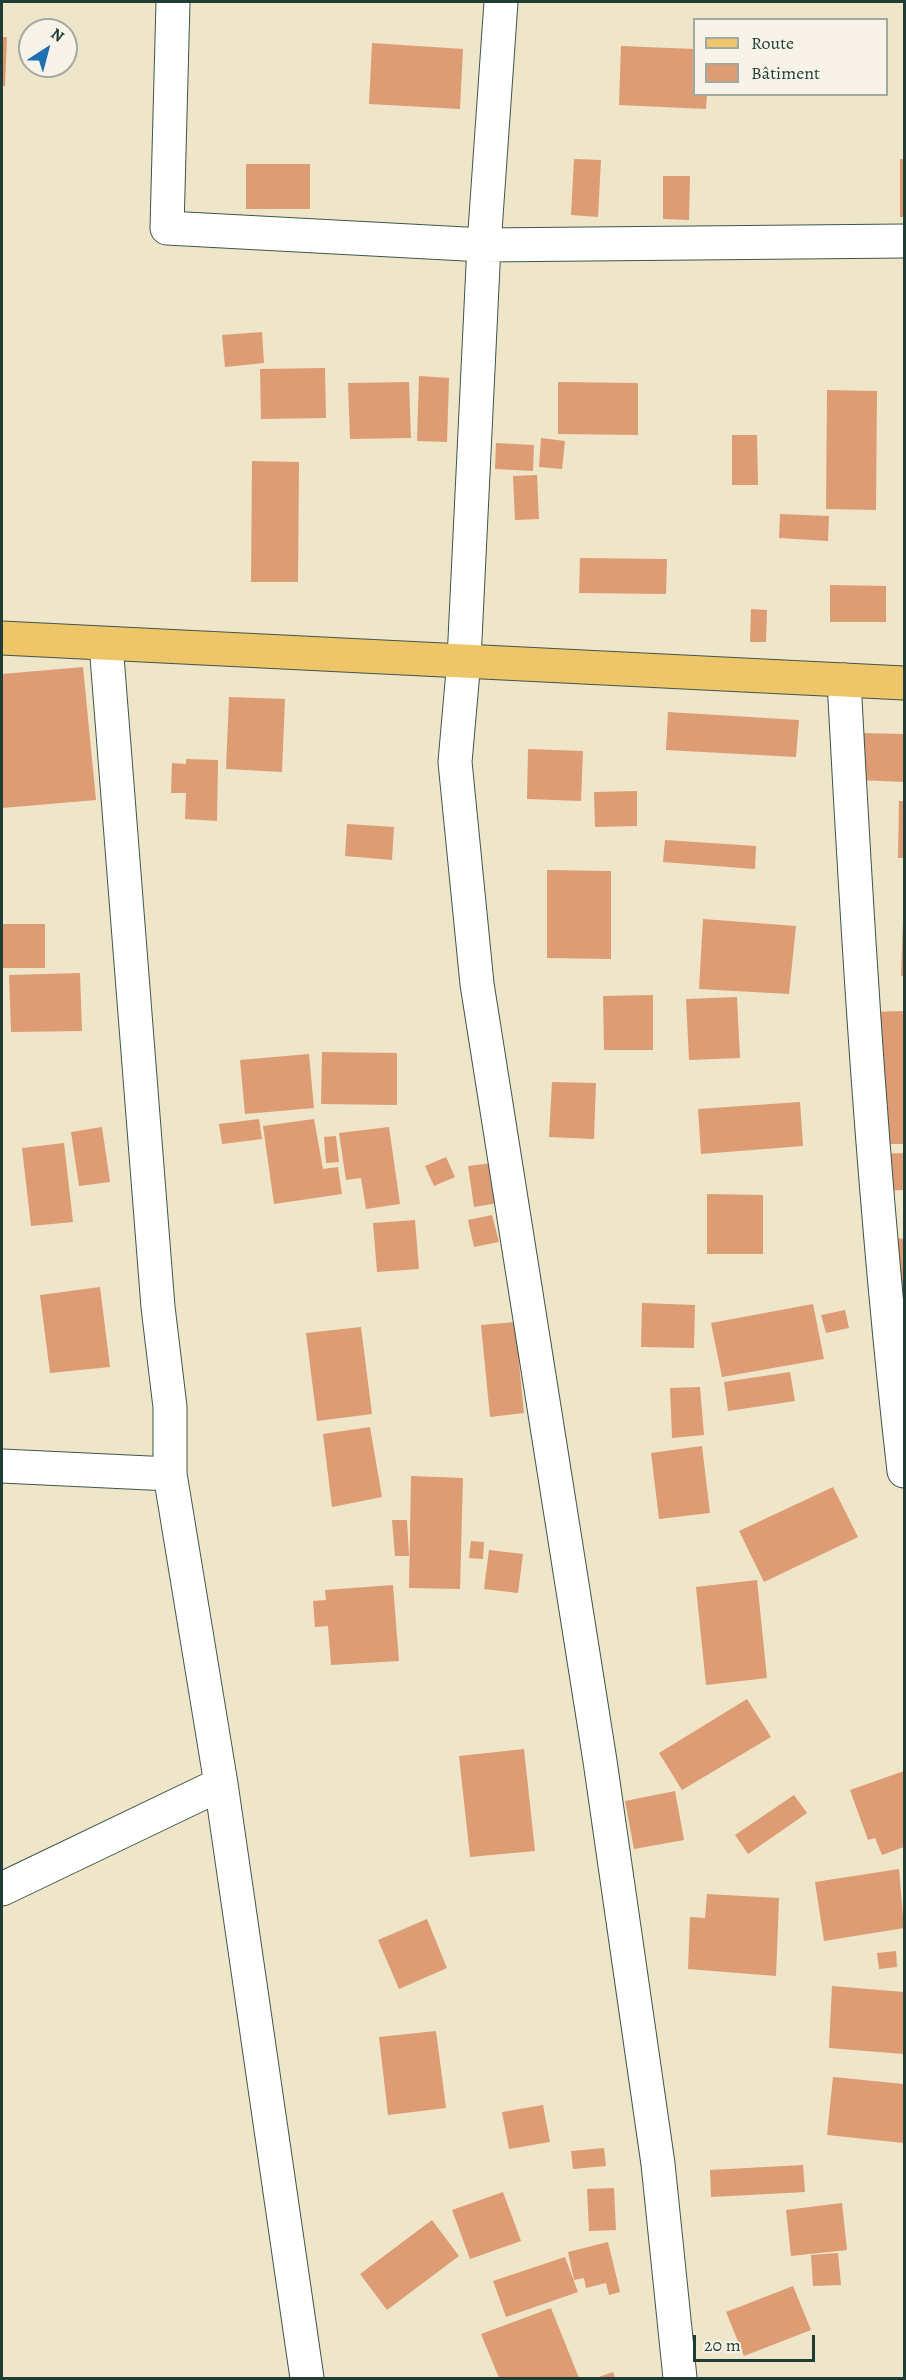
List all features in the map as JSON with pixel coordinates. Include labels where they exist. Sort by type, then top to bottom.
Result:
[{"type":"main road","points":[[2,638],[904,682]]},
{"type":"street","points":[[173,2],[167,228],[484,245],[904,241]]},
{"type":"street","points":[[501,2],[484,245],[464,660],[456,762],[477,984],[600,1761],[658,2164],[680,2379]]},
{"type":"street","points":[[106,644],[158,1307],[170,1407],[170,1474],[221,1784],[307,2379]]},
{"type":"street","points":[[844,680],[860,992],[885,1306],[904,1471]]},
{"type":"street","points":[[2,1466],[170,1474]]},
{"type":"street","points":[[2,1889],[221,1784]]},
{"type":"building","points":[[2,37],[7,37],[5,86],[2,86]]},
{"type":"building","points":[[372,43],[463,49],[460,109],[369,104]]},
{"type":"building","points":[[621,46],[693,49],[693,96],[707,96],[706,109],[619,105]]},
{"type":"building","points":[[574,159],[601,160],[598,217],[571,215]]},
{"type":"building","points":[[900,159],[904,159],[904,217],[900,217]]},
{"type":"building","points":[[246,164],[310,164],[310,209],[246,209]]},
{"type":"building","points":[[663,176],[690,176],[689,220],[663,219]]},
{"type":"building","points":[[262,332],[264,363],[225,367],[222,335]]},
{"type":"building","points":[[325,368],[326,418],[261,419],[260,369]]},
{"type":"building","points":[[419,376],[449,378],[447,442],[417,441]]},
{"type":"building","points":[[409,382],[411,438],[350,439],[348,383]]},
{"type":"building","points":[[558,382],[638,383],[638,435],[558,434]]},
{"type":"building","points":[[827,390],[877,391],[876,510],[826,509]]},
{"type":"building","points":[[732,435],[757,435],[758,485],[732,485]]},
{"type":"building","points":[[541,438],[565,441],[562,469],[539,467]]},
{"type":"building","points":[[496,443],[534,445],[533,471],[495,469]]},
{"type":"building","points":[[252,461],[299,462],[298,582],[251,582]]},
{"type":"building","points":[[537,475],[539,519],[515,520],[513,476]]},
{"type":"building","points":[[780,514],[829,516],[828,541],[779,538]]},
{"type":"building","points":[[580,558],[667,559],[666,594],[579,593]]},
{"type":"building","points":[[830,585],[886,586],[886,622],[830,622]]},
{"type":"building","points":[[751,609],[767,610],[766,642],[750,642]]},
{"type":"building","points":[[83,667],[96,800],[2,808],[2,674]]},
{"type":"building","points":[[229,697],[285,699],[282,772],[226,769]]},
{"type":"building","points":[[668,712],[799,720],[796,757],[666,750]]},
{"type":"building","points":[[860,733],[904,734],[904,782],[859,780]]},
{"type":"building","points":[[528,749],[583,751],[581,801],[527,799]]},
{"type":"building","points":[[186,759],[218,760],[217,821],[185,819],[186,793],[171,793],[172,763],[186,764]]},
{"type":"building","points":[[637,791],[637,826],[595,827],[594,792]]},
{"type":"building","points":[[899,801],[904,801],[904,858],[898,858]]},
{"type":"building","points":[[347,824],[394,827],[392,860],[345,856]]},
{"type":"building","points":[[665,840],[756,846],[755,869],[663,862]]},
{"type":"building","points":[[547,870],[611,871],[611,959],[547,958]]},
{"type":"building","points":[[703,919],[796,926],[789,994],[699,989]]},
{"type":"building","points":[[903,920],[904,976],[901,976]]},
{"type":"building","points":[[2,924],[45,924],[45,968],[2,968]]},
{"type":"building","points":[[80,973],[82,1031],[11,1032],[9,975]]},
{"type":"building","points":[[653,995],[653,1050],[604,1050],[603,996]]},
{"type":"building","points":[[737,997],[740,1058],[689,1060],[686,999]]},
{"type":"building","points":[[904,1011],[904,1144],[875,1144],[871,1012]]},
{"type":"building","points":[[322,1052],[397,1053],[397,1105],[321,1104]]},
{"type":"building","points":[[309,1054],[314,1108],[245,1114],[240,1060]]},
{"type":"building","points":[[552,1082],[596,1083],[594,1139],[549,1137]]},
{"type":"building","points":[[800,1102],[803,1146],[701,1154],[698,1109]]},
{"type":"building","points":[[259,1119],[262,1139],[222,1144],[219,1124]]},
{"type":"building","points":[[314,1119],[323,1169],[338,1167],[342,1194],[274,1204],[263,1126]]},
{"type":"building","points":[[102,1127],[110,1182],[79,1186],[71,1132]]},
{"type":"building","points":[[389,1127],[400,1204],[366,1209],[361,1178],[346,1180],[339,1133]]},
{"type":"building","points":[[336,1136],[339,1162],[326,1163],[324,1137]]},
{"type":"building","points":[[64,1143],[73,1222],[31,1226],[22,1148]]},
{"type":"building","points":[[904,1153],[904,1190],[883,1191],[882,1154]]},
{"type":"building","points":[[446,1157],[455,1177],[434,1186],[425,1166]]},
{"type":"building","points":[[492,1163],[498,1203],[474,1207],[468,1166]]},
{"type":"building","points":[[707,1194],[763,1195],[763,1254],[707,1254]]},
{"type":"building","points":[[492,1215],[499,1242],[474,1247],[468,1220]]},
{"type":"building","points":[[415,1220],[419,1269],[377,1272],[373,1223]]},
{"type":"building","points":[[897,1238],[904,1239],[904,1295],[896,1295]]},
{"type":"building","points":[[100,1287],[110,1367],[50,1373],[40,1295]]},
{"type":"building","points":[[642,1303],[695,1305],[694,1348],[641,1347]]},
{"type":"building","points":[[813,1304],[824,1359],[722,1377],[711,1323]]},
{"type":"building","points":[[845,1310],[849,1328],[826,1333],[821,1315]]},
{"type":"building","points":[[515,1322],[524,1413],[490,1417],[481,1325]]},
{"type":"building","points":[[361,1327],[372,1414],[317,1421],[306,1333]]},
{"type":"building","points":[[790,1372],[795,1401],[728,1411],[724,1382]]},
{"type":"building","points":[[700,1387],[704,1435],[672,1438],[670,1388]]},
{"type":"building","points":[[370,1427],[382,1497],[332,1507],[323,1434]]},
{"type":"building","points":[[702,1446],[710,1513],[659,1519],[651,1453]]},
{"type":"building","points":[[411,1476],[463,1478],[460,1589],[409,1588]]},
{"type":"building","points":[[833,1487],[858,1537],[764,1582],[739,1531]]},
{"type":"building","points":[[392,1520],[407,1520],[409,1556],[395,1556]]},
{"type":"building","points":[[471,1541],[484,1542],[483,1559],[469,1558]]},
{"type":"building","points":[[489,1550],[523,1554],[518,1593],[484,1589]]},
{"type":"building","points":[[757,1580],[767,1678],[706,1685],[696,1587]]},
{"type":"building","points":[[393,1585],[399,1661],[331,1665],[328,1626],[315,1627],[313,1601],[326,1600],[325,1590]]},
{"type":"building","points":[[747,1699],[771,1737],[682,1790],[659,1753]]},
{"type":"building","points":[[524,1749],[535,1851],[470,1857],[459,1756]]},
{"type":"building","points":[[904,1771],[904,1847],[882,1855],[875,1838],[868,1840],[850,1790]]},
{"type":"building","points":[[675,1791],[684,1840],[634,1849],[625,1801]]},
{"type":"building","points":[[794,1795],[807,1813],[748,1854],[735,1835]]},
{"type":"building","points":[[899,1869],[904,1928],[824,1941],[815,1882]]},
{"type":"building","points":[[707,1894],[779,1898],[776,1976],[688,1969],[690,1917],[705,1918]]},
{"type":"building","points":[[427,1919],[447,1968],[399,1989],[378,1940]]},
{"type":"building","points":[[896,1951],[897,1967],[879,1969],[877,1953]]},
{"type":"building","points":[[832,1986],[904,1992],[904,2054],[829,2048]]},
{"type":"building","points":[[436,2031],[446,2108],[388,2115],[379,2037]]},
{"type":"building","points":[[833,2077],[904,2084],[904,2143],[827,2135]]},
{"type":"building","points":[[543,2105],[550,2142],[509,2149],[502,2112]]},
{"type":"building","points":[[604,2148],[606,2166],[573,2169],[571,2151]]},
{"type":"building","points":[[803,2165],[805,2192],[711,2197],[710,2170]]},
{"type":"building","points":[[614,2188],[616,2230],[589,2231],[587,2189]]},
{"type":"building","points":[[503,2192],[521,2241],[470,2259],[452,2210]]},
{"type":"building","points":[[842,2203],[847,2250],[791,2256],[786,2210]]},
{"type":"building","points":[[432,2220],[459,2256],[387,2310],[360,2274]]},
{"type":"building","points":[[608,2242],[620,2292],[609,2295],[606,2283],[586,2288],[584,2278],[574,2280],[568,2252]]},
{"type":"building","points":[[838,2253],[841,2285],[813,2286],[811,2255]]},
{"type":"building","points":[[565,2257],[578,2292],[506,2317],[493,2281]]},
{"type":"building","points":[[793,2286],[811,2330],[744,2356],[726,2312]]},
{"type":"building","points":[[551,2308],[579,2378],[499,2378],[481,2334]]},
{"type":"building","points":[[613,2372],[615,2378],[596,2378]]}]
